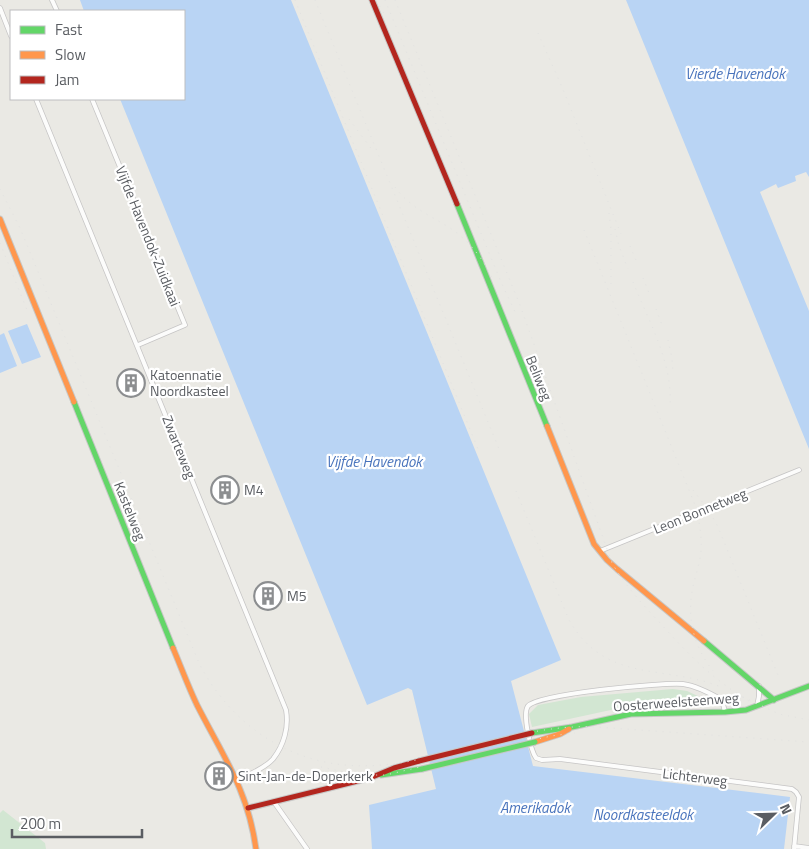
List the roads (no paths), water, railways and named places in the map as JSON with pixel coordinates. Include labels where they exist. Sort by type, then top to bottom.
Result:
[{"type":"main road","name":"Beliweg","points":[[372,0],[469,232],[591,534],[600,551],[617,568],[774,700]]},
{"type":"main road","name":"Kastelweg","points":[[0,219],[188,686],[238,780],[248,808]]},
{"type":"main road","name":"Oosterweelsteenweg","points":[[378,776],[394,768],[420,761],[557,728],[572,727],[631,714],[725,712],[756,707],[809,686]]},
{"type":"main road","name":"Oosterweelsteenweg","points":[[378,776],[422,769],[534,742],[560,734],[572,727]]},
{"type":"main road","points":[[256,849],[248,808],[378,776]]},
{"type":"street","points":[[0,8],[10,33]]},
{"type":"street","name":"Zwarteweg","points":[[36,100],[286,710],[288,719],[285,734],[273,758],[238,780]]},
{"type":"street","name":"Vijfde Havendok-Zuidkaai","points":[[92,100],[185,325],[138,345]]},
{"type":"street","name":"Leon Bonnetweg","points":[[600,551],[799,470]]},
{"type":"street","name":"Lichterweg","points":[[725,712],[722,700],[692,686],[672,683],[582,692],[537,701],[528,705],[525,713],[532,751],[536,758],[542,760],[560,759],[792,789],[799,796],[794,847]]},
{"type":"street","points":[[756,707],[759,686]]},
{"type":"street","points":[[274,802],[307,849]]},
{"type":"street","points":[[794,847],[809,848]]},
{"type":"water","name":"Vijfde Havendok","points":[[80,0],[291,0],[561,660],[511,681],[533,766],[790,797],[784,849],[372,849],[369,805],[436,789],[412,690],[408,688],[367,705],[120,100],[185,100],[185,10],[84,10]]},
{"type":"water","name":"Vierde Havendok","points":[[626,0],[809,0],[809,177],[806,172],[795,176],[796,181],[778,188],[776,184],[760,192],[809,311],[809,449]]},
{"type":"water","points":[[27,324],[41,357],[22,364],[8,331]]},
{"type":"water","points":[[4,333],[17,366],[0,373],[0,335]]},
{"type":"railway","points":[[295,0],[478,449]]},
{"type":"railway","points":[[315,0],[499,449]]},
{"type":"railway","points":[[376,0],[386,17]]},
{"type":"railway","points":[[385,0],[501,282],[517,316]]},
{"type":"railway","points":[[395,0],[520,305],[612,563],[640,601],[691,656],[723,684],[749,701]]},
{"type":"railway","points":[[538,33],[562,87],[621,234]]},
{"type":"railway","points":[[349,119],[373,151]]},
{"type":"railway","points":[[395,187],[414,206],[463,238],[480,257],[492,278]]},
{"type":"railway","points":[[0,189],[20,228],[199,663],[223,700],[243,721],[255,730],[280,746],[320,761],[360,766],[399,763],[516,735],[556,728],[597,727],[809,742]]},
{"type":"railway","points":[[609,213],[611,230],[611,288]]},
{"type":"railway","points":[[615,229],[628,269]]},
{"type":"railway","points":[[584,230],[695,505],[700,528],[701,551],[692,592],[692,624],[701,653],[713,671]]},
{"type":"railway","points":[[0,243],[27,310]]},
{"type":"railway","points":[[630,246],[638,265]]},
{"type":"railway","points":[[643,278],[649,293]]},
{"type":"railway","points":[[633,282],[653,327],[664,358],[668,374],[670,406]]},
{"type":"railway","points":[[656,309],[662,325]]},
{"type":"railway","points":[[668,340],[673,373]]},
{"type":"railway","points":[[693,490],[710,512],[718,527],[780,680]]},
{"type":"railway","points":[[516,491],[569,620],[584,640],[600,654],[618,663],[637,669],[699,680],[721,687]]},
{"type":"railway","points":[[743,697],[779,714],[809,720]]},
{"type":"railway","points":[[321,767],[358,775],[386,775],[551,736],[575,733]]},
{"type":"place","name":"Katoennatie Noordkasteel","points":[[131,383]]},
{"type":"place","name":"M4","points":[[225,490]]},
{"type":"place","name":"M5","points":[[268,596]]},
{"type":"place","name":"Sint-Jan-de-Doperkerk","points":[[219,776]]},
{"type":"water label","name":"Amerikadok","points":[[535,808]]},
{"type":"water label","name":"Noordkasteeldok","points":[[643,815]]}]
